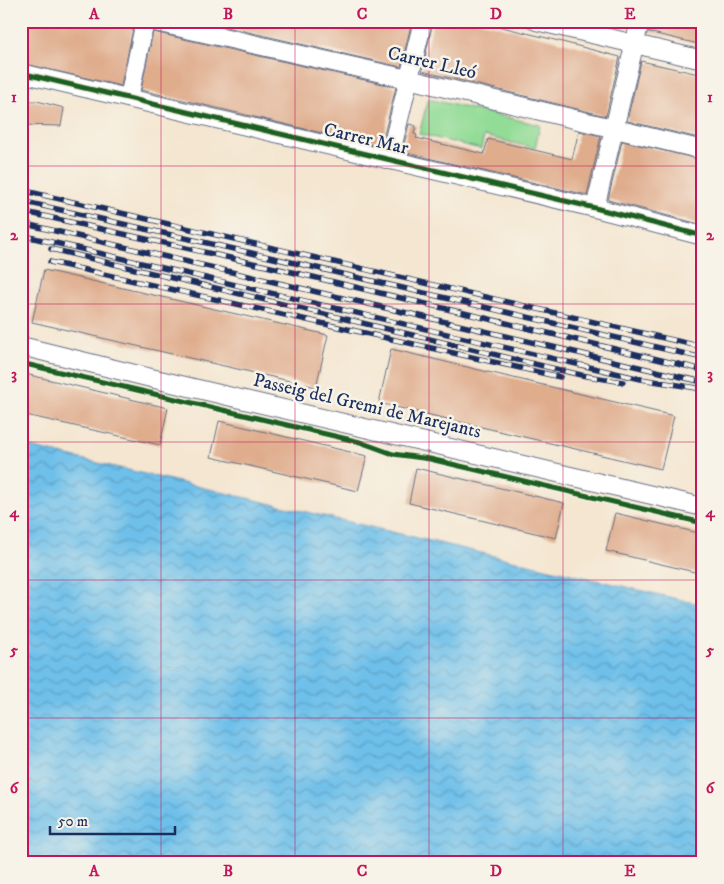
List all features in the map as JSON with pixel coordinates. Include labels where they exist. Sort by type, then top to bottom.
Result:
[{"type":"street","points":[[129,98],[145,21]]},
{"type":"street","name":"Carrer Lleó","points":[[151,21],[703,150]]},
{"type":"street","points":[[390,160],[423,21]]},
{"type":"street","points":[[536,21],[703,60]]},
{"type":"street","points":[[595,208],[640,21]]},
{"type":"street","name":"Carrer Mar","points":[[21,73],[595,208],[703,236]]},
{"type":"street","name":"Passeig del Gremi de Marejants","points":[[21,346],[703,507]]},
{"type":"green space","points":[[428,99],[540,125],[535,148],[484,136],[481,149],[419,134]]},
{"type":"water","points":[[21,445],[703,605],[703,863],[21,863]]},
{"type":"building","points":[[21,21],[122,21],[134,24],[121,86],[21,63]]},
{"type":"building","points":[[200,21],[412,21],[401,67]]},
{"type":"building","points":[[433,21],[477,21],[620,57],[606,116],[422,71]]},
{"type":"building","points":[[650,21],[703,21],[703,45],[648,32]]},
{"type":"building","points":[[153,32],[396,87],[381,147],[141,90]]},
{"type":"building","points":[[641,61],[703,75],[703,139],[627,121]]},
{"type":"building","points":[[21,101],[37,101],[64,108],[61,126],[21,125]]},
{"type":"building","points":[[409,124],[416,126],[414,134],[417,135],[416,138],[484,154],[488,139],[572,159],[579,131],[601,136],[587,195],[402,152]]},
{"type":"building","points":[[622,141],[703,160],[703,225],[608,200]]},
{"type":"building","points":[[44,270],[328,335],[316,387],[32,322]]},
{"type":"building","points":[[391,349],[674,416],[661,469],[379,403]]},
{"type":"building","points":[[21,373],[168,408],[160,445],[21,414]]},
{"type":"building","points":[[219,421],[367,456],[358,491],[211,457]]},
{"type":"building","points":[[416,468],[564,503],[556,538],[409,503]]},
{"type":"building","points":[[615,513],[703,534],[703,574],[606,551]]},
{"type":"railway","points":[[21,190],[703,347]]},
{"type":"railway","points":[[21,201],[703,358]]},
{"type":"railway","points":[[21,211],[275,268],[703,370]]},
{"type":"railway","points":[[21,223],[703,382]]},
{"type":"railway","points":[[21,235],[641,379],[703,389]]},
{"type":"railway","points":[[51,249],[581,375],[623,382]]},
{"type":"railway","points":[[50,262],[560,377]]},
{"type":"cycle path","points":[[21,73],[595,208],[703,236]]},
{"type":"cycle path","points":[[21,363],[360,442],[393,454],[430,459],[703,523]]}]
